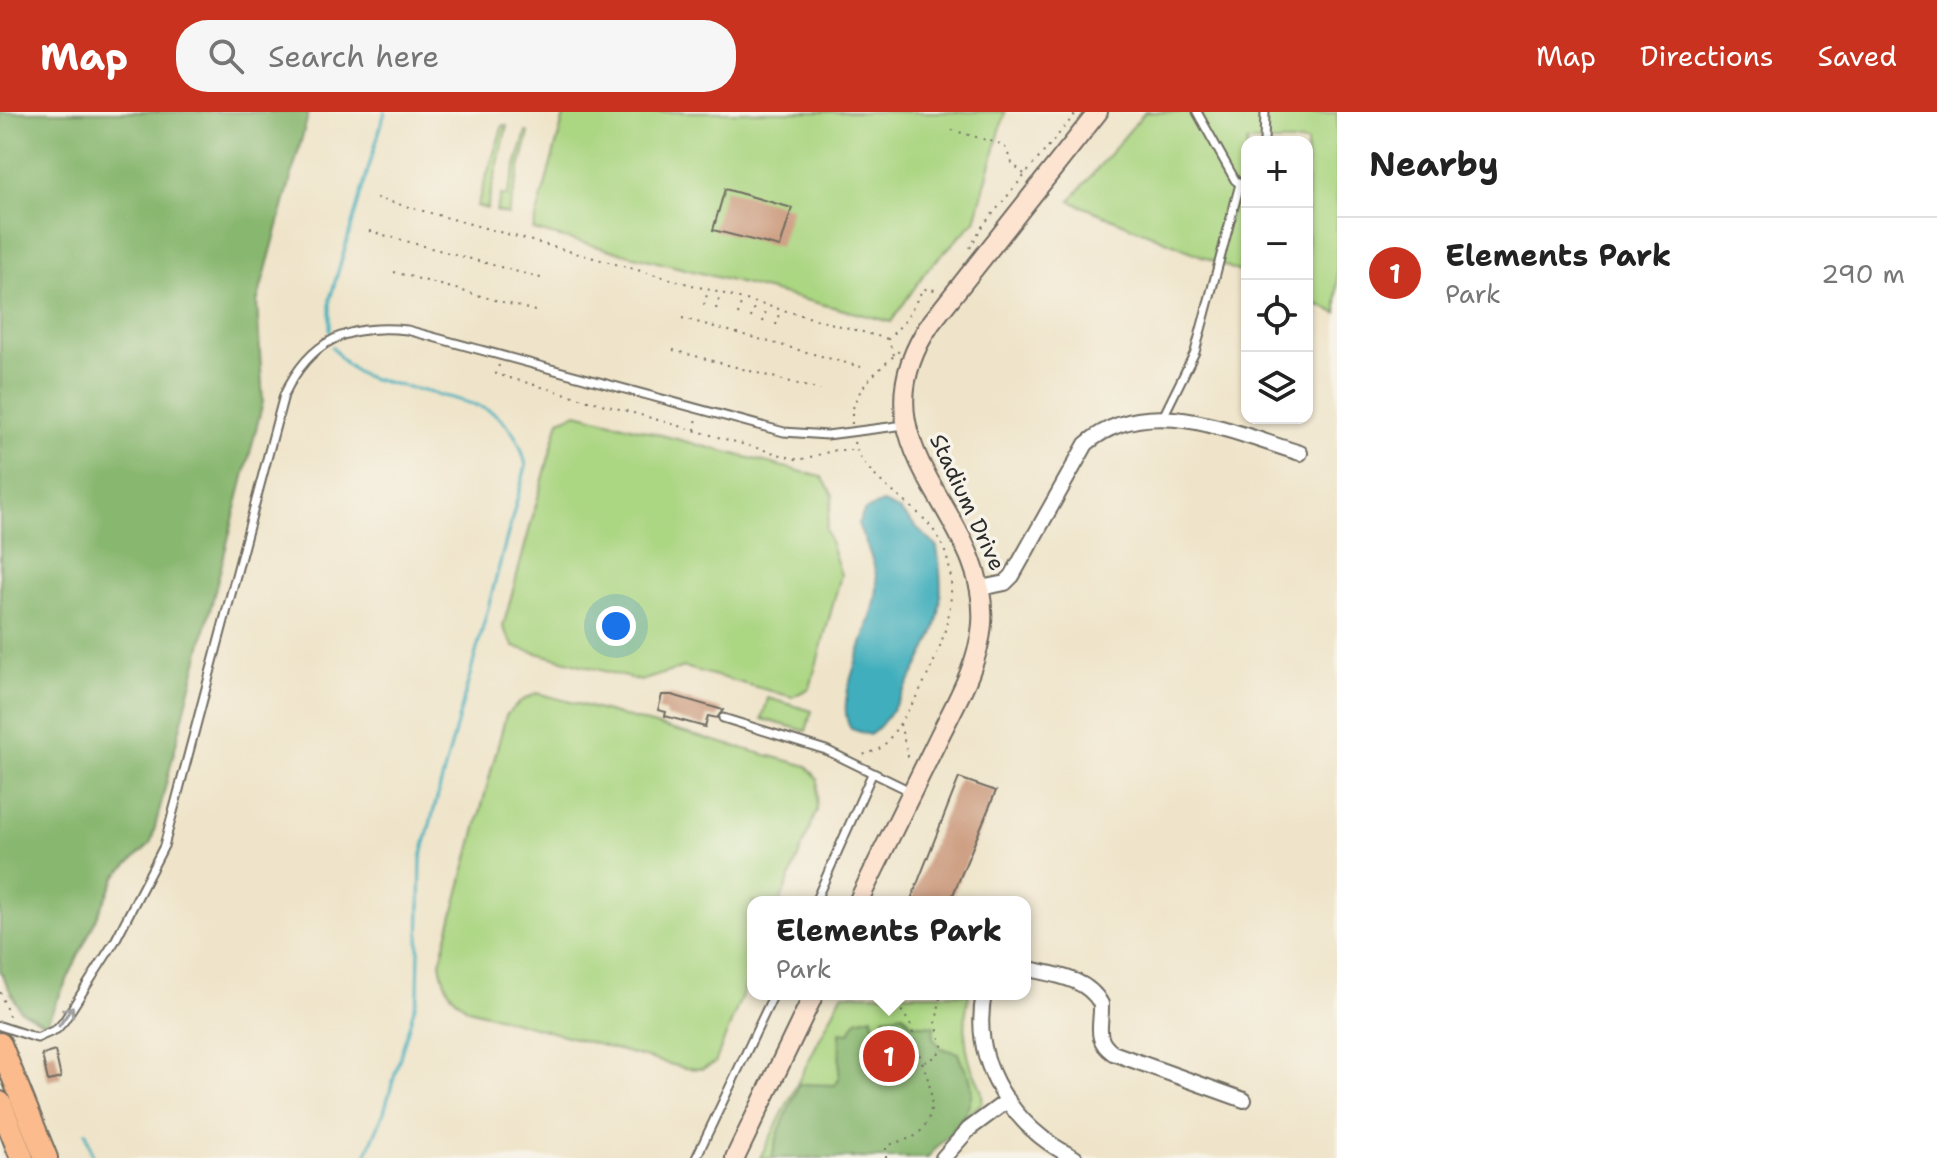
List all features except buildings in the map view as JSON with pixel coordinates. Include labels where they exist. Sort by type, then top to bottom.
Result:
[{"type":"highway","points":[[8,1038],[46,1158]]},
{"type":"highway","points":[[0,1103],[22,1158]]},
{"type":"main road","name":"Stadium Drive","points":[[861,896],[962,690],[982,626],[981,588],[960,536],[925,478],[908,424],[904,393],[920,339],[1098,112]]},
{"type":"main road","points":[[735,1158],[811,1000]]},
{"type":"street","points":[[981,588],[1005,583],[1012,576],[1086,444],[1099,433],[1126,420],[1193,421],[1300,453]]},
{"type":"street","points":[[1031,970],[1082,983],[1093,991],[1102,1009],[1099,1034],[1108,1051],[1244,1100]]},
{"type":"street","points":[[983,1000],[979,1023],[981,1046],[1008,1100],[1043,1140],[1075,1158]]},
{"type":"street","points":[[943,1158],[969,1129],[1008,1100]]},
{"type":"lane","points":[[1197,112],[1241,177]]},
{"type":"lane","points":[[1264,136],[1265,112]]},
{"type":"lane","points":[[1162,419],[1178,392],[1195,352],[1241,191]]},
{"type":"lane","points":[[0,1026],[8,1038],[37,1038],[57,1029],[115,941],[148,880],[176,809],[284,395],[299,366],[333,338],[375,329],[407,330],[784,432],[827,435],[908,424]]},
{"type":"lane","points":[[512,357],[525,351]]},
{"type":"lane","points":[[723,718],[801,741],[912,792]]},
{"type":"lane","points":[[818,896],[872,774]]},
{"type":"lane","points":[[696,1158],[771,1000]]},
{"type":"path","points":[[952,130],[1004,145],[1012,163],[1025,175]]},
{"type":"path","points":[[376,198],[888,339]]},
{"type":"path","points":[[369,231],[544,279]]},
{"type":"path","points":[[394,272],[535,311]]},
{"type":"path","points":[[888,339],[905,321],[923,289],[930,287],[939,291]]},
{"type":"path","points":[[704,305],[708,289]]},
{"type":"path","points":[[716,309],[721,293]]},
{"type":"path","points":[[738,315],[743,299]]},
{"type":"path","points":[[751,318],[755,302]]},
{"type":"path","points":[[763,322],[767,306]]},
{"type":"path","points":[[776,325],[780,309]]},
{"type":"path","points":[[682,318],[861,367]]},
{"type":"path","points":[[888,339],[894,356]]},
{"type":"path","points":[[673,350],[820,390]]},
{"type":"path","points":[[500,360],[496,374],[799,460],[836,450],[856,450]]},
{"type":"path","points":[[695,431],[698,416]]},
{"type":"path","points":[[853,441],[866,466],[932,526],[946,550],[951,569],[949,607],[941,643],[900,722],[878,750],[857,756]]},
{"type":"path","points":[[900,722],[909,760],[922,771]]},
{"type":"path","points":[[0,992],[8,1038]]},
{"type":"path","points":[[886,1158],[886,1148],[894,1142],[916,1136],[928,1119],[931,1097],[925,1063],[910,1023],[900,1010],[899,1000]]},
{"type":"path","points":[[925,1063],[937,1056],[942,1046],[936,1026],[940,1000]]},
{"type":"green space","points":[[0,112],[309,112],[257,303],[263,402],[151,843],[117,875],[46,1024],[20,1010],[0,971]]},
{"type":"green space","points":[[565,112],[1005,112],[975,221],[926,271],[891,322],[533,230]]},
{"type":"green space","points":[[1145,112],[1337,113],[1337,313],[1313,303],[1313,136],[1241,136],[1241,272],[1070,201]]},
{"type":"green space","points":[[503,125],[507,126],[487,209],[477,206]]},
{"type":"green space","points":[[526,132],[529,133],[508,215],[496,211],[501,195],[507,196]]},
{"type":"green space","points":[[577,413],[822,477],[833,495],[826,529],[841,575],[810,688],[792,697],[684,667],[641,681],[514,647],[503,627],[559,420]]},
{"type":"green space","points":[[537,693],[807,766],[818,779],[817,810],[782,896],[747,896],[747,983],[715,1063],[702,1069],[684,1068],[468,1009],[456,999],[446,984],[440,963],[506,715],[521,701]]},
{"type":"green space","points":[[768,698],[812,711],[806,731],[762,719]]},
{"type":"green space","points":[[839,1000],[968,1000],[965,1021],[968,1057],[981,1088],[982,1103],[951,1128],[927,1158],[760,1158]]},
{"type":"green space","points":[[903,1014],[912,1024],[934,1026],[933,1038],[941,1048],[958,1053],[969,1076],[972,1088],[966,1110],[943,1141],[927,1158],[772,1158],[799,1084],[835,1085],[839,1079],[840,1032],[849,1033],[857,1020],[872,1016],[876,1045],[874,1078],[879,1081],[885,1073],[884,1047],[891,1033],[884,1017]]},
{"type":"water","points":[[883,503],[899,510],[937,547],[941,599],[935,629],[916,670],[886,718],[869,735],[851,729],[846,716],[846,699],[877,584],[858,524],[865,510]]},
{"type":"waterway","points":[[330,332],[330,299],[385,112]]},
{"type":"waterway","points":[[332,347],[346,364],[363,376],[452,398],[495,414],[516,437],[526,466],[421,858],[418,995],[384,1112],[365,1158]]},
{"type":"waterway","points":[[86,1132],[93,1158]]},
{"type":"place","name":"Elements Park","points":[[889,1056]]}]
